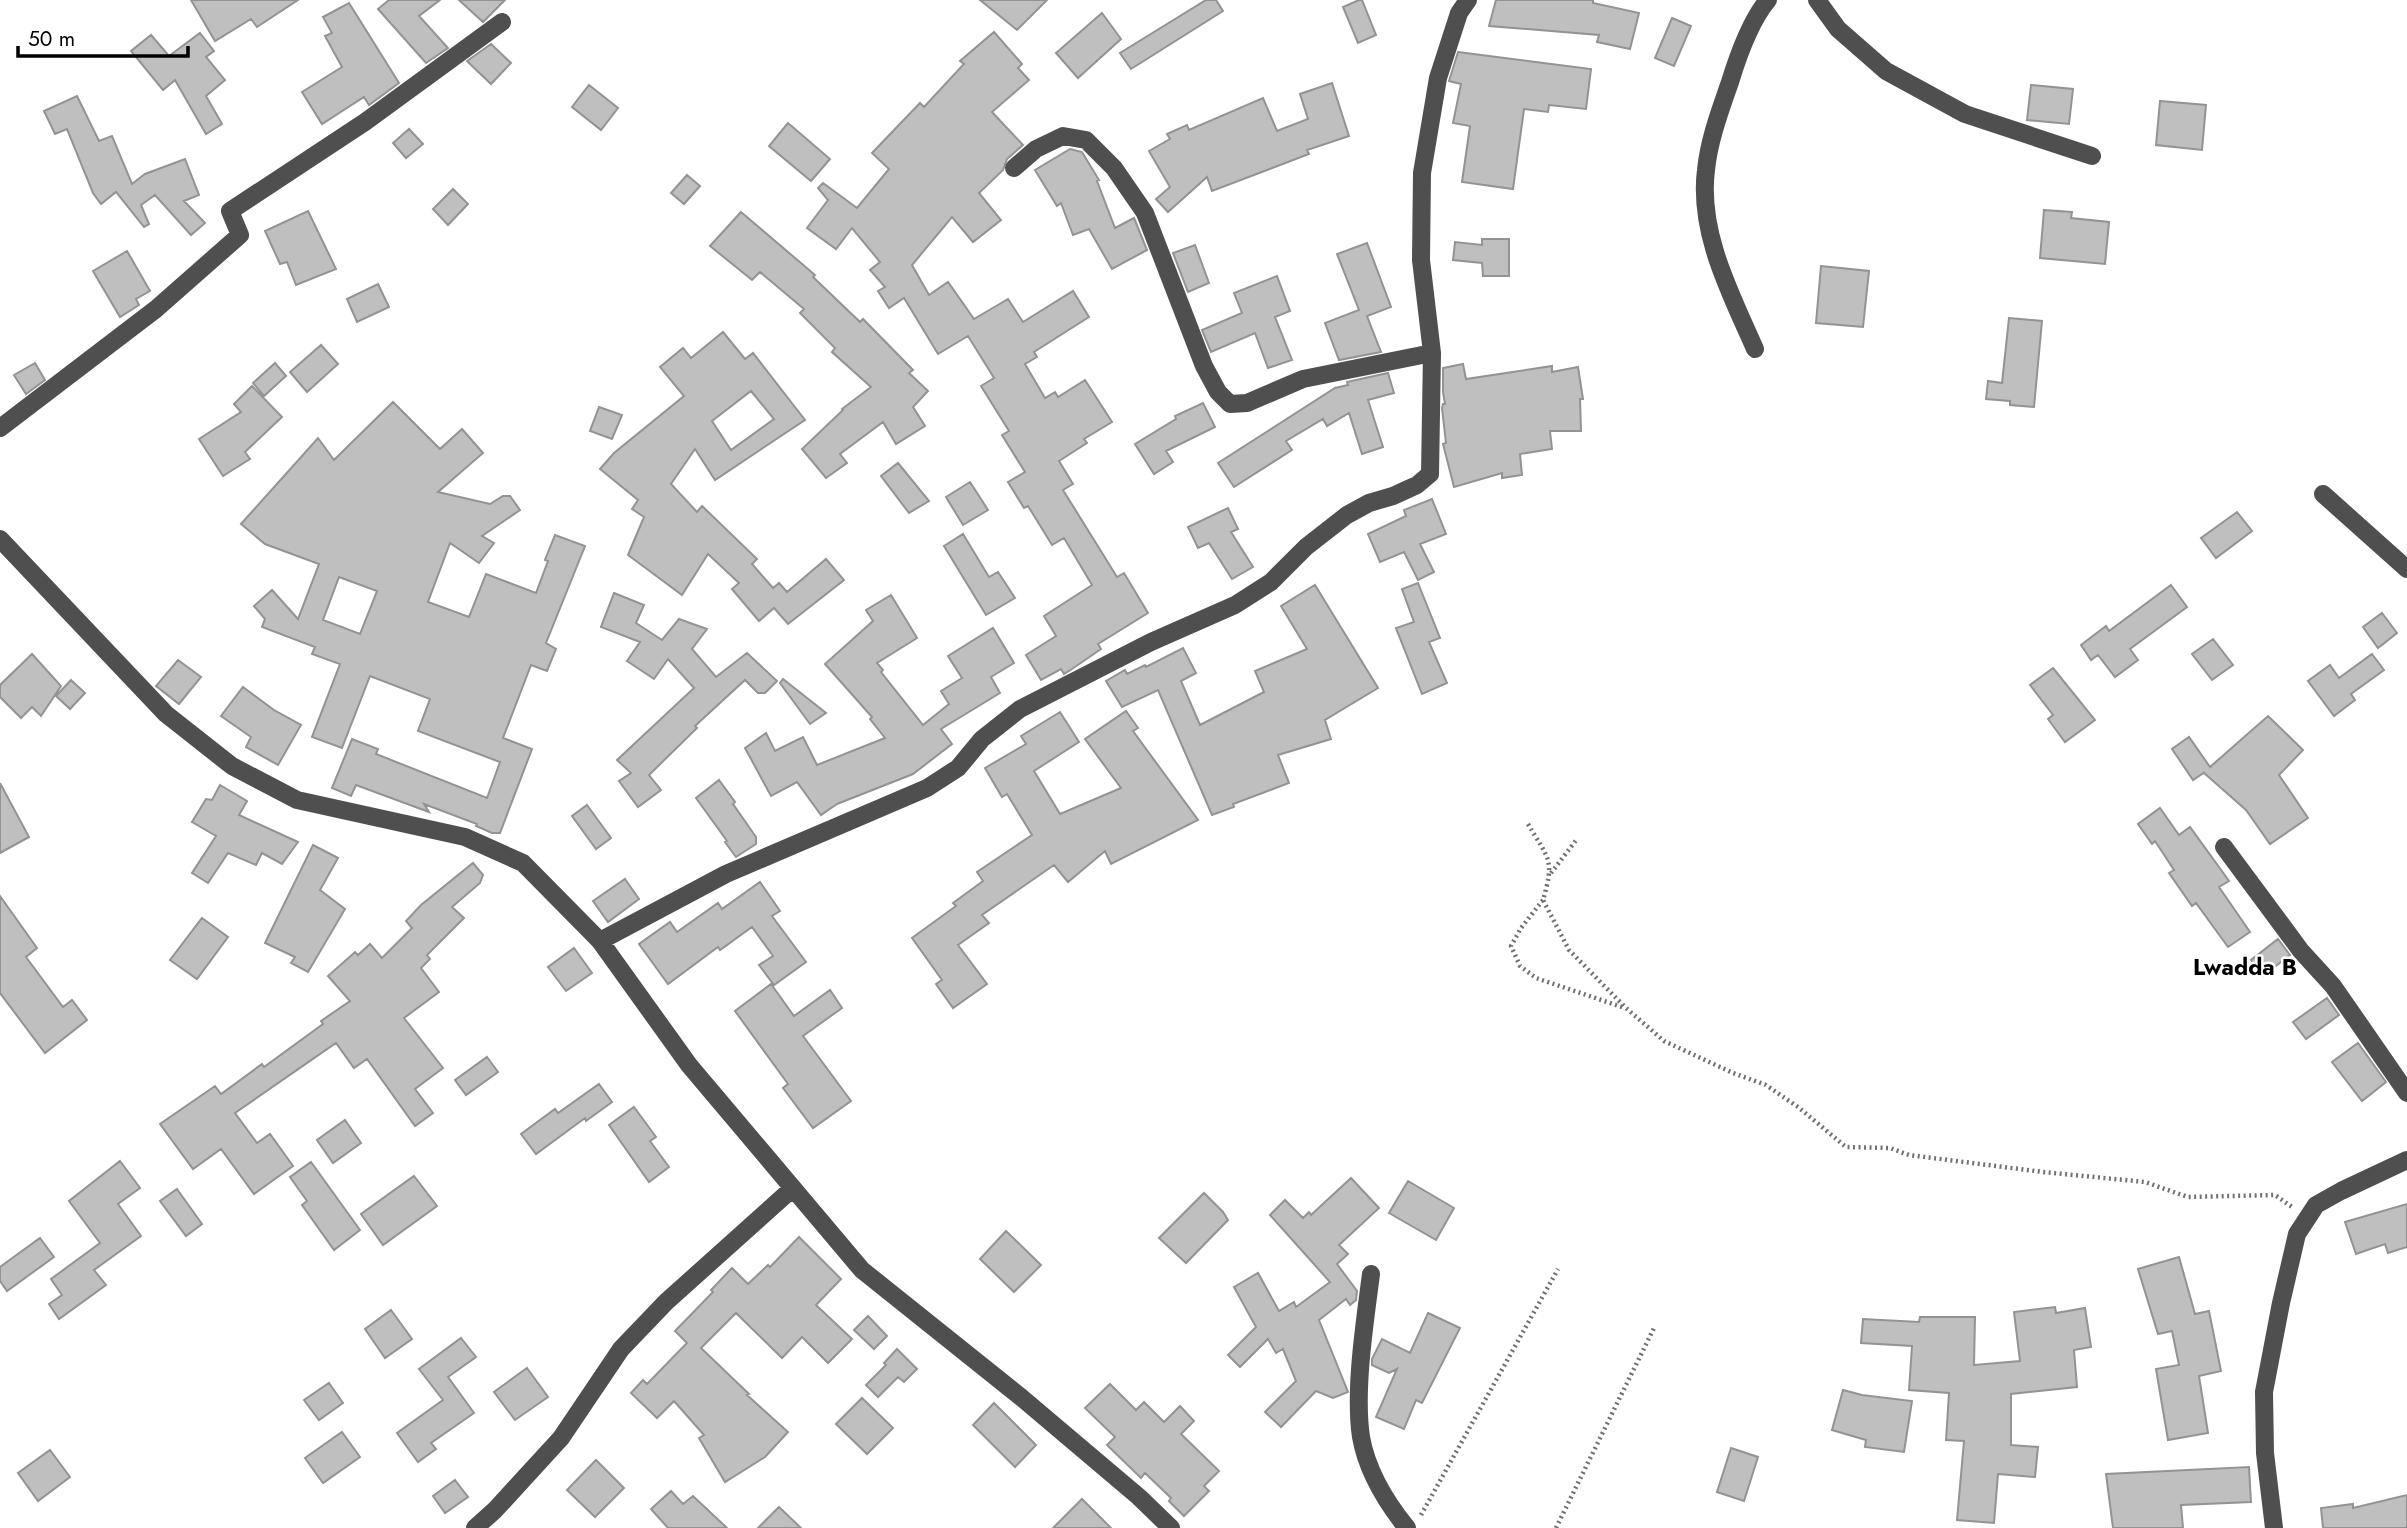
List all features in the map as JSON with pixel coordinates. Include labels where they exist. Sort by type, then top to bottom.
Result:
[{"type":"street","points":[[600,941],[726,874],[927,788],[958,768],[982,739],[1020,709],[1151,642],[1235,605],[1271,582],[1306,547],[1347,515],[1369,503],[1418,485],[1430,474],[1432,353],[1421,260],[1422,173],[1438,78],[1459,13],[1468,0]]},
{"type":"street","points":[[1755,349],[1720,268],[1707,217],[1705,172],[1714,128],[1740,53],[1768,0]]},
{"type":"street","points":[[1817,0],[1838,29],[1886,71],[1965,114],[2092,156]]},
{"type":"street","points":[[0,428],[156,309],[240,234],[230,211],[365,122],[502,22]]},
{"type":"street","points":[[1014,168],[1036,149],[1063,136],[1086,140],[1114,168],[1145,214],[1204,366],[1218,392],[1230,404],[1247,403],[1303,379],[1432,353]]},
{"type":"street","points":[[2323,494],[2407,569]]},
{"type":"street","points":[[0,539],[166,714],[232,766],[297,800],[466,837],[523,863],[600,941],[689,1065],[862,1270],[1022,1398],[1139,1497],[1171,1528]]},
{"type":"street","points":[[2224,847],[2301,951],[2333,986],[2407,1093]]},
{"type":"street","points":[[2274,1528],[2265,1453],[2264,1392],[2297,1234],[2316,1205],[2407,1160]]},
{"type":"street","points":[[475,1528],[561,1438],[621,1349],[666,1302],[793,1188]]},
{"type":"street","points":[[1371,1274],[1360,1401],[1362,1438],[1374,1478],[1388,1504],[1414,1522]]},
{"type":"path","points":[[1528,824],[1549,859],[1551,873]]},
{"type":"path","points":[[1577,839],[1551,873],[1543,900],[1511,946],[1520,966],[1536,978],[1626,1008]]},
{"type":"path","points":[[1543,900],[1569,950],[1626,1008],[1664,1041],[1766,1085],[1798,1107],[1846,1147],[1890,1148],[1909,1155],[2145,1182],[2188,1197],[2274,1195],[2307,1218]]},
{"type":"path","points":[[1414,1522],[1559,1269]]},
{"type":"path","points":[[1556,1528],[1654,1328]]},
{"type":"building","points":[[191,0],[298,0],[257,27],[251,19],[215,41]]},
{"type":"building","points":[[389,0],[440,0],[419,16],[448,48],[426,63],[378,9]]},
{"type":"building","points":[[459,0],[505,0],[483,22]]},
{"type":"building","points":[[980,0],[1047,0],[1017,30]]},
{"type":"building","points":[[1206,0],[1216,0],[1223,11],[1131,69],[1120,53]]},
{"type":"building","points":[[1362,0],[1376,35],[1358,43],[1343,7]]},
{"type":"building","points":[[1496,0],[1593,0],[1593,3],[1639,13],[1630,49],[1597,42],[1599,35],[1489,26]]},
{"type":"building","points":[[349,3],[399,83],[369,105],[364,97],[322,124],[302,92],[342,67],[325,36],[332,33],[323,17]]},
{"type":"building","points":[[1102,13],[1121,39],[1078,78],[1056,53]]},
{"type":"building","points":[[1672,18],[1691,26],[1674,66],[1655,58]]},
{"type":"building","points":[[994,32],[1022,64],[1018,68],[1029,80],[992,112],[1023,145],[1007,159],[1003,170],[979,193],[1001,220],[973,242],[952,217],[912,265],[929,295],[948,282],[974,319],[1008,299],[1023,322],[1073,291],[1089,317],[1034,352],[1037,357],[1025,364],[1045,398],[1055,392],[1058,397],[1085,380],[1112,422],[1084,439],[1087,443],[1059,461],[1073,484],[1063,490],[1117,577],[1124,573],[1148,613],[1098,644],[1101,649],[1072,669],[1064,674],[1061,669],[1041,680],[1026,655],[1056,636],[1044,616],[1092,585],[1064,538],[1052,545],[1028,506],[1024,508],[1008,482],[1025,472],[1002,435],[1009,431],[981,386],[994,378],[968,336],[938,354],[904,298],[889,308],[878,291],[885,287],[870,270],[880,262],[852,228],[836,249],[807,228],[828,200],[818,188],[823,183],[857,208],[889,169],[872,153],[920,103],[924,107],[964,64],[960,61]]},
{"type":"building","points":[[200,33],[214,51],[206,57],[225,80],[206,96],[222,124],[206,134],[175,80],[163,90],[131,51],[151,35],[169,56]]},
{"type":"building","points":[[491,44],[511,63],[491,84],[467,61]]},
{"type":"building","points":[[1458,52],[1591,69],[1586,109],[1549,105],[1548,112],[1524,109],[1513,189],[1462,182],[1470,126],[1453,123],[1461,84],[1449,81]]},
{"type":"building","points":[[1332,83],[1349,136],[1307,150],[1309,154],[1212,191],[1207,177],[1168,212],[1156,199],[1170,187],[1149,151],[1170,139],[1167,134],[1187,125],[1189,130],[1263,98],[1277,131],[1308,119],[1300,94]]},
{"type":"building","points":[[589,85],[618,108],[601,130],[572,107]]},
{"type":"building","points":[[2031,85],[2073,89],[2069,124],[2027,120]]},
{"type":"building","points":[[77,96],[99,141],[112,136],[132,184],[145,174],[185,159],[199,195],[184,201],[205,223],[191,235],[155,195],[141,205],[149,224],[144,227],[116,192],[101,204],[93,193],[67,129],[55,134],[44,111]]},
{"type":"building","points":[[2160,101],[2206,105],[2202,150],[2156,145]]},
{"type":"building","points":[[788,123],[830,159],[811,181],[769,146]]},
{"type":"building","points":[[409,129],[423,144],[406,158],[393,143]]},
{"type":"building","points":[[1070,149],[1082,152],[1099,180],[1097,181],[1115,228],[1134,218],[1147,250],[1112,269],[1089,229],[1073,235],[1061,203],[1057,206],[1035,170]]},
{"type":"building","points":[[687,175],[700,186],[684,204],[671,193]]},
{"type":"building","points":[[453,189],[468,204],[448,225],[433,209]]},
{"type":"building","points":[[2044,210],[2072,212],[2071,218],[2109,222],[2105,264],[2040,258]]},
{"type":"building","points":[[308,211],[336,269],[296,285],[287,262],[280,264],[265,231]]},
{"type":"building","points":[[741,212],[815,275],[813,277],[860,322],[863,319],[913,370],[909,373],[928,391],[913,407],[925,426],[896,444],[883,422],[840,454],[847,463],[826,478],[802,449],[842,409],[871,387],[832,352],[835,348],[800,313],[804,309],[760,272],[752,280],[710,246]]},
{"type":"building","points":[[1482,239],[1509,239],[1509,276],[1483,276],[1482,263],[1453,260],[1455,242],[1482,245]]},
{"type":"building","points":[[1367,243],[1391,307],[1367,316],[1381,352],[1339,360],[1325,323],[1359,310],[1337,254]]},
{"type":"building","points":[[1195,245],[1209,283],[1188,292],[1173,253]]},
{"type":"building","points":[[127,251],[150,291],[136,299],[139,305],[120,317],[93,271]]},
{"type":"building","points":[[1821,266],[1869,271],[1863,327],[1816,323]]},
{"type":"building","points":[[1277,276],[1290,311],[1275,317],[1292,360],[1268,368],[1255,333],[1211,352],[1202,330],[1242,313],[1234,293]]},
{"type":"building","points":[[378,284],[389,307],[357,322],[347,299]]},
{"type":"building","points":[[2009,318],[2042,321],[2034,407],[1986,399],[1988,381],[2002,383]]},
{"type":"building","points":[[723,332],[745,359],[753,353],[805,420],[715,480],[695,449],[671,484],[697,512],[702,506],[757,559],[752,564],[773,588],[779,583],[787,592],[826,559],[844,580],[788,624],[774,608],[759,621],[732,589],[739,583],[708,554],[682,595],[628,555],[644,517],[632,509],[638,500],[600,469],[614,453],[684,396],[660,367],[683,348],[691,358]],"holes":[[[751,391],[774,419],[731,450],[712,421]]]},
{"type":"building","points":[[321,345],[338,364],[307,392],[290,372]]},
{"type":"building","points":[[35,363],[45,380],[26,394],[14,375]]},
{"type":"building","points":[[275,363],[286,376],[264,396],[253,383]]},
{"type":"building","points":[[1463,364],[1466,379],[1552,366],[1552,372],[1578,367],[1583,399],[1580,399],[1581,431],[1550,431],[1552,449],[1520,454],[1522,475],[1502,478],[1502,473],[1454,487],[1443,444],[1446,443],[1442,408],[1445,404],[1443,368]]},
{"type":"building","points":[[1388,373],[1394,393],[1368,400],[1383,447],[1362,454],[1349,413],[1327,426],[1323,419],[1286,441],[1292,450],[1234,487],[1218,463],[1335,388],[1348,385],[1347,382]]},
{"type":"building","points":[[252,386],[282,417],[245,452],[250,459],[223,476],[199,439],[241,412],[234,404]]},
{"type":"building","points":[[393,402],[440,449],[462,429],[483,453],[438,492],[490,504],[503,496],[510,496],[520,510],[482,536],[494,543],[479,563],[450,543],[428,602],[469,617],[486,574],[536,593],[555,535],[585,546],[546,643],[556,649],[547,671],[531,665],[503,738],[532,749],[500,833],[492,833],[476,826],[477,824],[424,804],[429,812],[356,785],[351,796],[332,788],[352,739],[378,749],[376,754],[487,798],[500,762],[418,731],[430,699],[370,676],[342,748],[312,737],[340,664],[312,654],[315,647],[262,627],[265,619],[254,606],[272,590],[298,619],[319,564],[265,544],[241,524],[318,438],[334,460]],"holes":[[[339,577],[377,591],[360,634],[323,620]]]},
{"type":"building","points":[[1203,403],[1215,427],[1166,451],[1173,462],[1154,474],[1135,444],[1176,419],[1175,416]]},
{"type":"building","points":[[599,407],[622,415],[612,439],[590,431]]},
{"type":"building","points":[[898,463],[929,501],[909,513],[881,476]]},
{"type":"building","points":[[970,482],[988,510],[963,525],[946,497]]},
{"type":"building","points":[[1432,499],[1446,534],[1420,544],[1434,572],[1418,580],[1404,552],[1380,562],[1368,534],[1406,516],[1404,510]]},
{"type":"building","points":[[1228,508],[1238,529],[1231,532],[1253,567],[1232,579],[1209,543],[1198,548],[1188,527]]},
{"type":"building","points":[[2237,512],[2252,531],[2216,558],[2201,538]]},
{"type":"building","points":[[963,534],[989,577],[998,572],[1015,598],[986,615],[944,546]]},
{"type":"building","points":[[1418,583],[1440,638],[1429,642],[1447,683],[1422,694],[1396,628],[1414,622],[1402,589]]},
{"type":"building","points":[[1315,585],[1378,688],[1325,720],[1331,739],[1278,755],[1289,783],[1212,815],[1158,690],[1122,707],[1106,681],[1125,670],[1127,674],[1145,665],[1146,667],[1183,648],[1196,673],[1181,681],[1200,725],[1264,692],[1255,671],[1307,649],[1281,606]]},
{"type":"building","points":[[2171,585],[2187,607],[2130,649],[2138,660],[2115,677],[2098,655],[2091,660],[2081,645],[2106,626],[2109,631]]},
{"type":"building","points":[[614,593],[644,605],[636,623],[662,640],[679,619],[707,629],[692,649],[716,677],[747,653],[777,681],[765,693],[758,693],[745,680],[695,726],[697,728],[649,775],[661,790],[638,807],[619,781],[631,773],[617,760],[694,688],[668,659],[654,679],[627,661],[640,642],[601,627]]},
{"type":"building","points":[[891,595],[917,638],[877,663],[883,670],[881,672],[923,725],[949,704],[941,691],[962,678],[948,656],[993,628],[1014,663],[991,677],[1000,693],[941,729],[952,744],[913,774],[837,804],[821,815],[797,782],[771,796],[745,748],[766,733],[775,751],[803,737],[817,765],[885,738],[870,719],[872,717],[825,664],[873,621],[866,610]]},
{"type":"building","points":[[2382,613],[2397,633],[2378,648],[2363,627]]},
{"type":"building","points":[[2213,639],[2233,665],[2212,680],[2192,654]]},
{"type":"building","points":[[32,654],[61,686],[41,716],[32,707],[21,718],[0,697],[0,685]]},
{"type":"building","points":[[2372,654],[2384,670],[2351,694],[2355,700],[2334,716],[2308,681],[2330,665],[2339,678]]},
{"type":"building","points":[[178,660],[201,677],[179,704],[156,686]]},
{"type":"building","points":[[2053,668],[2095,720],[2065,742],[2048,719],[2053,715],[2030,685]]},
{"type":"building","points":[[783,679],[826,713],[810,724],[780,683]]},
{"type":"building","points":[[71,680],[85,693],[70,709],[56,696]]},
{"type":"building","points":[[243,687],[274,710],[301,725],[278,765],[246,747],[251,737],[221,716]]},
{"type":"building","points":[[1126,711],[1138,728],[1133,731],[1198,820],[1111,864],[1105,851],[1068,882],[1054,865],[982,915],[989,923],[958,945],[987,984],[953,1008],[936,984],[942,980],[912,938],[956,906],[953,903],[983,881],[977,872],[1032,835],[1007,794],[1002,797],[985,768],[1026,744],[1021,736],[1060,712],[1079,742],[1034,771],[1060,814],[1121,788],[1085,739]]},
{"type":"building","points":[[2268,716],[2303,750],[2279,775],[2308,818],[2270,844],[2246,810],[2205,772],[2193,780],[2172,749],[2189,737],[2210,767]]},
{"type":"building","points":[[719,780],[756,837],[756,844],[736,857],[696,798]]},
{"type":"building","points":[[0,783],[29,837],[0,853]]},
{"type":"building","points":[[220,785],[247,801],[239,815],[298,842],[282,864],[262,853],[256,865],[228,853],[208,883],[192,873],[216,836],[192,822],[206,799],[212,800]]},
{"type":"building","points":[[587,805],[611,838],[596,849],[572,816]]},
{"type":"building","points":[[2160,808],[2179,835],[2190,827],[2229,881],[2219,887],[2250,932],[2228,947],[2196,903],[2192,906],[2169,873],[2174,870],[2155,841],[2152,844],[2138,824]]},
{"type":"building","points":[[313,845],[338,858],[320,890],[345,909],[308,972],[291,963],[295,957],[265,943]]},
{"type":"building","points":[[473,863],[483,875],[480,883],[452,907],[464,918],[427,955],[430,959],[421,968],[439,992],[404,1018],[443,1068],[415,1089],[433,1113],[415,1126],[367,1059],[354,1068],[336,1043],[235,1113],[257,1143],[270,1134],[293,1166],[254,1194],[221,1149],[193,1169],[160,1124],[215,1086],[221,1094],[323,1024],[321,1021],[350,1001],[328,976],[355,952],[358,955],[370,944],[382,958],[412,928],[406,921],[421,905]]},
{"type":"building","points":[[625,879],[639,899],[608,922],[593,901]]},
{"type":"building","points":[[760,882],[780,911],[772,916],[806,962],[774,985],[759,965],[773,956],[752,927],[720,950],[718,947],[668,984],[639,944],[670,922],[677,932],[718,903],[722,909]]},
{"type":"building","points":[[0,896],[37,948],[26,957],[63,1007],[72,1000],[87,1020],[45,1053],[0,993]]},
{"type":"building","points":[[202,918],[228,937],[197,979],[170,960]]},
{"type":"building","points":[[2278,939],[2290,955],[2263,976],[2251,960]]},
{"type":"building","points":[[574,948],[592,973],[566,991],[548,967]]},
{"type":"building","points":[[771,984],[794,1016],[830,990],[842,1008],[803,1036],[851,1101],[813,1128],[783,1088],[788,1084],[735,1011]]},
{"type":"building","points":[[2327,998],[2339,1015],[2306,1039],[2293,1022]]},
{"type":"building","points":[[2358,1043],[2386,1082],[2362,1101],[2332,1062]]},
{"type":"building","points":[[487,1057],[498,1072],[466,1095],[455,1080]]},
{"type":"building","points":[[599,1084],[612,1102],[536,1154],[521,1134],[555,1109],[558,1113]]},
{"type":"building","points":[[634,1107],[656,1137],[650,1141],[669,1167],[649,1182],[609,1125]]},
{"type":"building","points":[[345,1120],[361,1143],[333,1163],[317,1140]]},
{"type":"building","points":[[120,1161],[140,1188],[118,1204],[141,1236],[94,1270],[106,1285],[59,1319],[49,1304],[62,1295],[51,1279],[100,1243],[69,1201]]},
{"type":"building","points":[[311,1162],[360,1230],[334,1250],[302,1205],[307,1201],[290,1177]]},
{"type":"building","points":[[414,1176],[437,1206],[383,1245],[361,1214]]},
{"type":"building","points":[[1351,1178],[1379,1208],[1339,1245],[1348,1254],[1337,1264],[1357,1291],[1356,1300],[1350,1305],[1346,1299],[1319,1320],[1348,1392],[1333,1398],[1316,1391],[1281,1427],[1265,1412],[1296,1381],[1283,1349],[1276,1353],[1268,1339],[1240,1367],[1228,1355],[1256,1327],[1234,1287],[1258,1273],[1279,1311],[1294,1302],[1296,1307],[1330,1282],[1270,1215],[1285,1200],[1303,1218],[1309,1212],[1311,1215]]},
{"type":"building","points":[[1408,1181],[1454,1208],[1436,1240],[1389,1213]]},
{"type":"building","points":[[177,1189],[202,1224],[186,1236],[160,1201]]},
{"type":"building","points":[[1204,1193],[1228,1220],[1186,1263],[1159,1238]]},
{"type":"building","points":[[2407,1204],[2407,1247],[2388,1253],[2385,1244],[2356,1254],[2345,1222]]},
{"type":"building","points":[[1006,1231],[1041,1265],[1014,1292],[980,1259]]},
{"type":"building","points":[[799,1237],[841,1279],[816,1305],[852,1339],[828,1363],[802,1337],[782,1358],[736,1313],[701,1348],[788,1432],[765,1457],[725,1482],[699,1438],[704,1435],[674,1401],[657,1418],[631,1393],[643,1380],[647,1384],[687,1343],[675,1331],[732,1268],[748,1284],[768,1265],[770,1267]]},
{"type":"building","points":[[40,1238],[54,1257],[7,1291],[0,1281],[0,1267]]},
{"type":"building","points":[[2179,1257],[2195,1314],[2209,1311],[2221,1371],[2199,1376],[2208,1433],[2168,1440],[2156,1369],[2179,1365],[2172,1331],[2158,1334],[2138,1269]]},
{"type":"building","points":[[2055,1307],[2056,1313],[2085,1308],[2091,1347],[2074,1350],[2077,1387],[2011,1394],[2011,1445],[2038,1447],[2035,1477],[1998,1474],[1994,1523],[1957,1520],[1964,1441],[1946,1440],[1949,1393],[1909,1390],[1912,1346],[1861,1343],[1863,1319],[1919,1322],[1920,1317],[1975,1317],[1974,1365],[2020,1361],[2014,1312]]},
{"type":"building","points":[[391,1310],[412,1339],[385,1358],[365,1329]]},
{"type":"building","points":[[1428,1313],[1460,1328],[1422,1403],[1416,1400],[1404,1429],[1376,1417],[1397,1369],[1389,1373],[1372,1365],[1372,1359],[1382,1339],[1410,1353]]},
{"type":"building","points":[[868,1316],[887,1336],[874,1349],[854,1330]]},
{"type":"building","points":[[461,1338],[476,1357],[448,1377],[474,1413],[431,1443],[436,1449],[418,1462],[397,1433],[443,1400],[419,1369]]},
{"type":"building","points":[[897,1349],[917,1369],[904,1382],[898,1377],[878,1397],[866,1385],[886,1365],[884,1363]]},
{"type":"building","points":[[527,1368],[548,1397],[515,1420],[494,1392]]},
{"type":"building","points":[[329,1383],[343,1403],[319,1420],[304,1400]]},
{"type":"building","points":[[1110,1384],[1136,1410],[1144,1402],[1164,1422],[1180,1406],[1194,1421],[1181,1434],[1219,1471],[1204,1486],[1209,1491],[1184,1516],[1169,1501],[1171,1498],[1145,1473],[1141,1478],[1107,1445],[1115,1437],[1085,1408]]},
{"type":"building","points":[[1843,1390],[1912,1401],[1904,1452],[1865,1447],[1866,1440],[1832,1430]]},
{"type":"building","points":[[862,1398],[893,1428],[867,1454],[836,1424]]},
{"type":"building","points":[[994,1403],[1036,1445],[1015,1467],[973,1425]]},
{"type":"building","points":[[342,1432],[360,1457],[323,1483],[305,1458]]},
{"type":"building","points":[[1731,1448],[1758,1457],[1744,1501],[1717,1492]]},
{"type":"building","points":[[50,1450],[70,1477],[38,1501],[18,1473]]},
{"type":"building","points":[[596,1460],[624,1488],[595,1517],[567,1490]]},
{"type":"building","points":[[2249,1467],[2251,1502],[2181,1505],[2183,1528],[2113,1528],[2106,1474]]},
{"type":"building","points":[[455,1480],[468,1497],[445,1513],[433,1496]]},
{"type":"building","points":[[671,1491],[683,1504],[693,1496],[727,1528],[668,1528],[651,1509]]},
{"type":"building","points":[[2407,1495],[2407,1528],[2323,1528],[2321,1508],[2353,1504],[2353,1508]]},
{"type":"building","points":[[1082,1499],[1111,1528],[1053,1528]]},
{"type":"building","points":[[779,1507],[801,1528],[758,1528]]},
{"type":"district","name":"Lwadda B","points":[[2245,967]]}]
